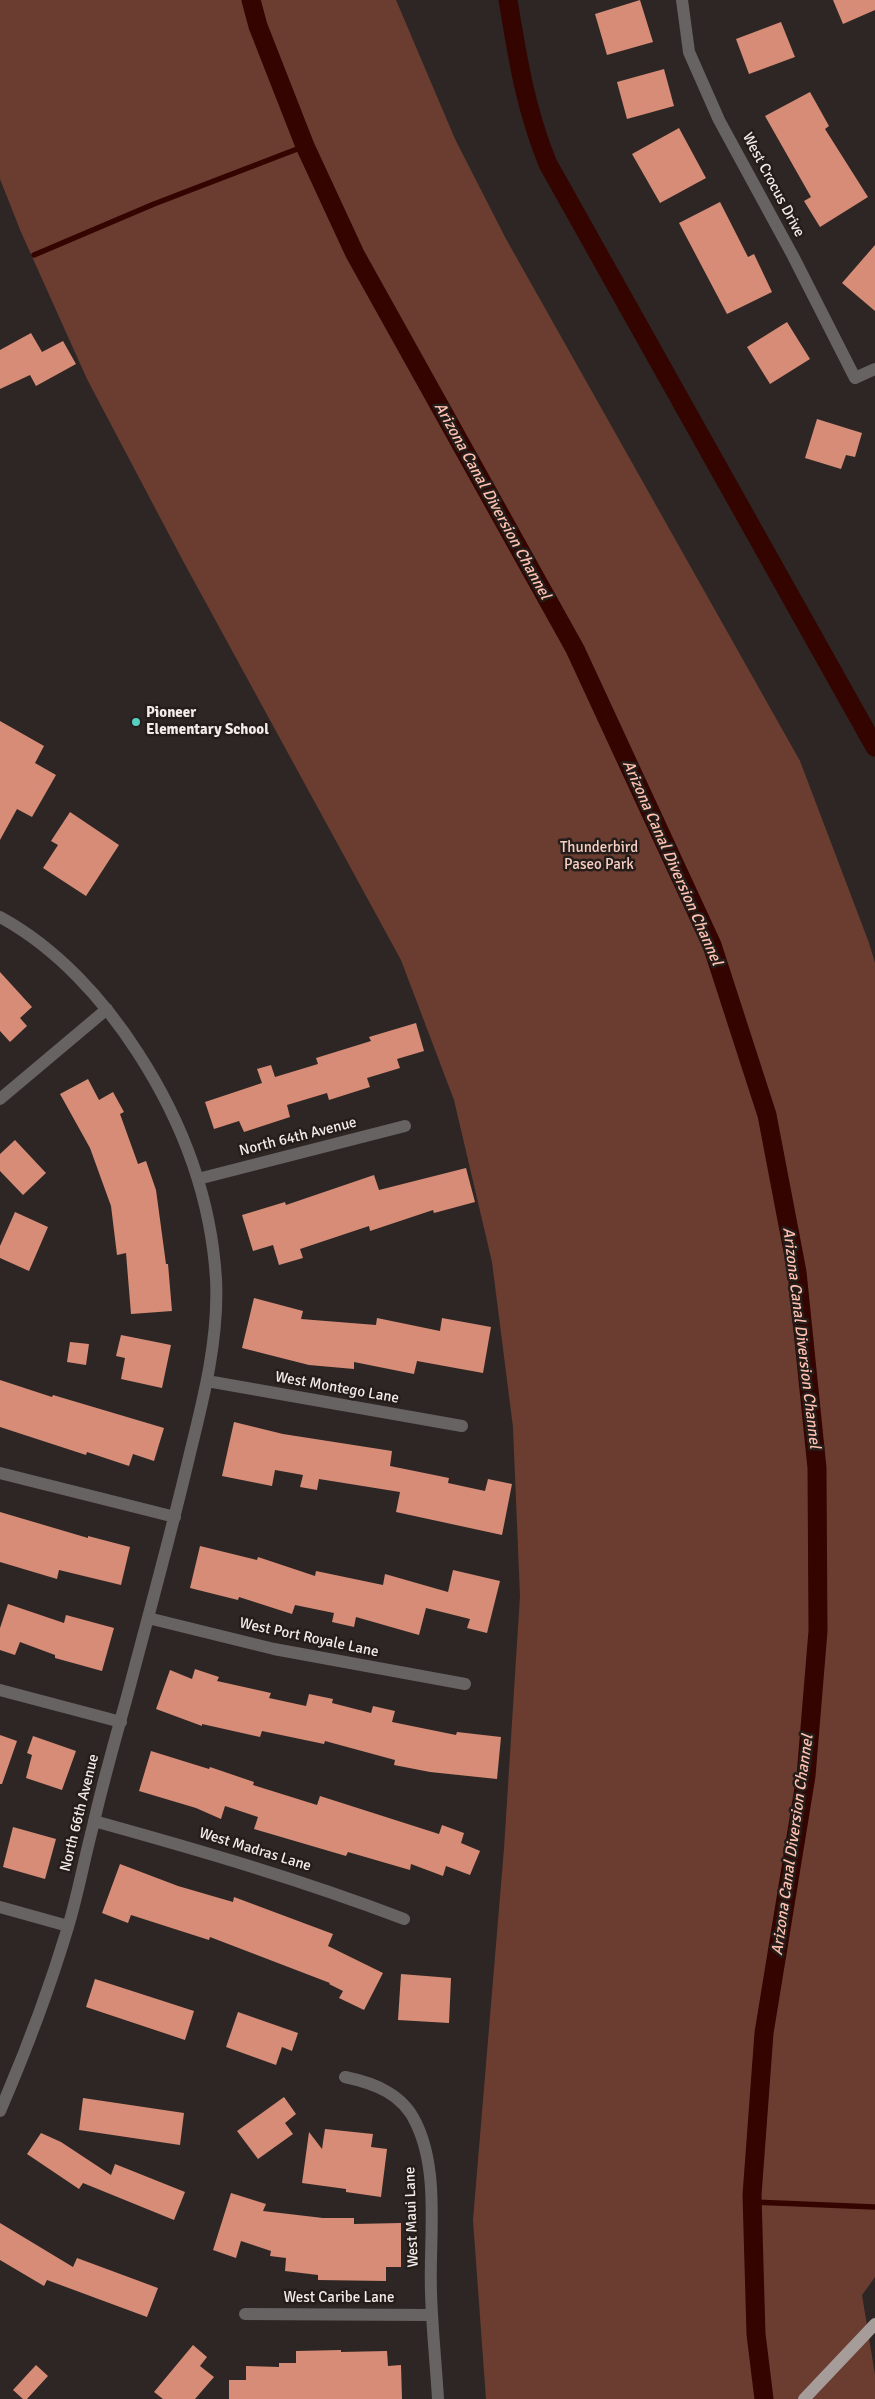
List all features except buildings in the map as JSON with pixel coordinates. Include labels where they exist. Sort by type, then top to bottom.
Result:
[{"type":"main road","points":[[804,2399],[872,2327]]},
{"type":"street","name":"West Crocus Drive","points":[[682,0],[689,52],[719,120],[793,256],[855,378],[875,369]]},
{"type":"street","name":"North 66th Avenue","points":[[0,917],[42,946],[83,982],[107,1009],[161,1088],[192,1158],[198,1179],[216,1280],[214,1325],[206,1381],[175,1517],[68,1926],[30,2043],[0,2111]]},
{"type":"street","points":[[0,1098],[107,1009]]},
{"type":"street","name":"North 64th Avenue","points":[[198,1179],[405,1126]]},
{"type":"street","name":"West Montego Lane","points":[[206,1381],[462,1426]]},
{"type":"street","points":[[0,1473],[175,1517]]},
{"type":"street","name":"West Port Royale Lane","points":[[148,1618],[274,1649],[465,1684]]},
{"type":"street","points":[[0,1690],[120,1722]]},
{"type":"street","name":"West Madras Lane","points":[[94,1821],[227,1858],[305,1883],[404,1919]]},
{"type":"street","points":[[0,1907],[68,1926]]},
{"type":"street","name":"West Maui Lane","points":[[345,2077],[371,2083],[397,2098],[416,2122],[430,2172],[432,2315],[438,2399]]},
{"type":"street","name":"West Caribe Lane","points":[[245,2314],[432,2315]]},
{"type":"green space","name":"Thunderbird Paseo Park","points":[[0,0],[396,0],[455,139],[506,239],[800,761],[869,943],[875,963],[875,2277],[862,2295],[875,2375],[875,2399],[486,2399],[473,2220],[504,1849],[520,1596],[513,1427],[492,1262],[454,1100],[401,960],[182,559],[87,379],[21,232],[0,179]]},
{"type":"waterway","name":"Arizona Canal Diversion Channel","points":[[251,0],[258,26],[305,146],[355,254],[575,649],[712,945],[767,1115],[797,1272],[817,1468],[818,1631],[806,1776],[764,2033],[752,2195],[756,2334],[764,2399]]},
{"type":"waterway","points":[[508,0],[528,103],[548,164],[875,747]]},
{"type":"waterway","points":[[34,255],[154,204],[305,146]]},
{"type":"waterway","points":[[752,2202],[875,2207]]},
{"type":"place","name":"Pioneer Elementary School","points":[[136,722]]}]
